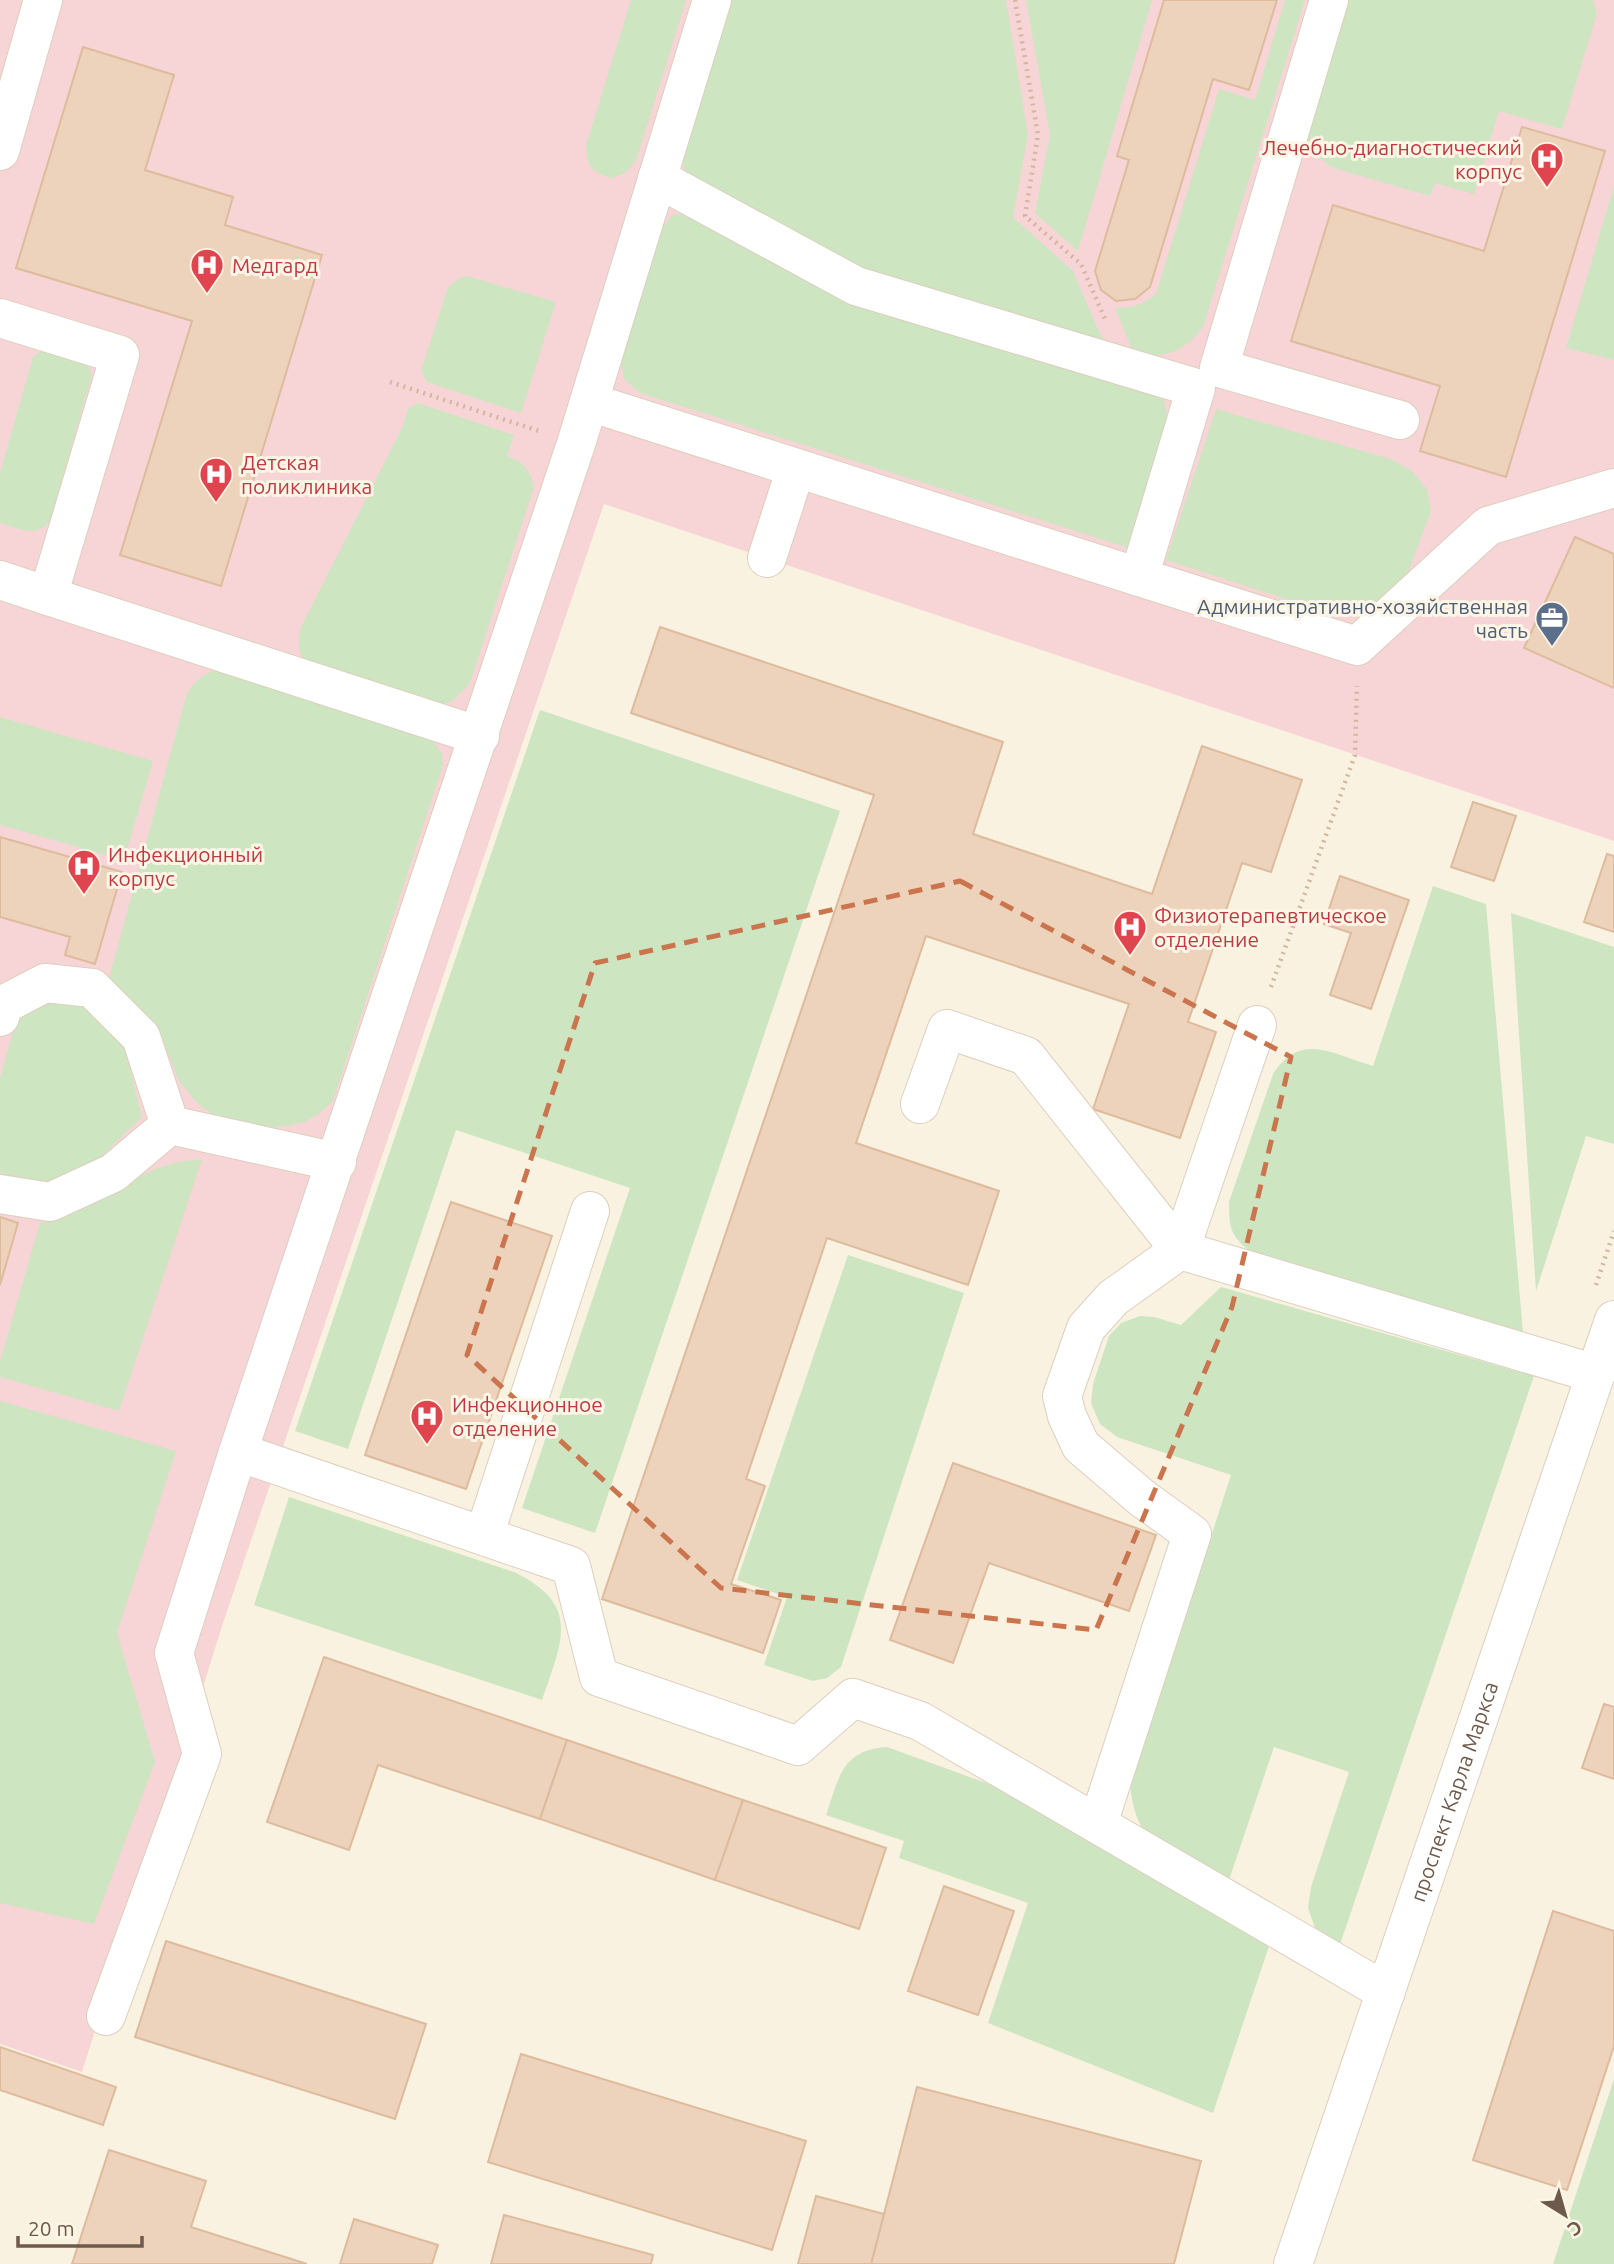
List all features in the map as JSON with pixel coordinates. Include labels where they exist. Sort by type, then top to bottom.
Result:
[{"type":"street","points":[[0,151],[43,0]]},
{"type":"street","points":[[106,2016],[201,1754],[174,1653],[238,1452],[576,444],[712,0]]},
{"type":"street","points":[[1139,577],[1208,378],[1329,0]]},
{"type":"street","points":[[657,178],[856,286],[1127,368],[1208,378],[1400,420]]},
{"type":"street","points":[[0,318],[120,355],[48,596]]},
{"type":"street","points":[[589,402],[1357,646],[1488,526],[1614,488]]},
{"type":"street","points":[[767,558],[796,468]]},
{"type":"street","points":[[0,580],[480,736]]},
{"type":"street","points":[[0,1017],[3,1005],[45,983],[92,988],[141,1037],[170,1125]]},
{"type":"street","points":[[1098,1824],[1192,1534],[1142,1498],[1081,1446],[1067,1416],[1062,1396],[1086,1328],[1113,1298],[1180,1250],[1257,1025]]},
{"type":"street","points":[[920,1104],[947,1029],[1026,1056],[1180,1250],[1595,1374]]},
{"type":"street","points":[[170,1125],[337,1162]]},
{"type":"street","points":[[0,1194],[50,1202],[113,1173],[170,1125]]},
{"type":"street","points":[[484,1536],[590,1211]]},
{"type":"street","name":"проспект Карла Маркса","points":[[1293,2264],[1614,1320]]},
{"type":"street","points":[[238,1452],[571,1566],[599,1676],[798,1746],[853,1699],[920,1721],[1386,1992]]},
{"type":"path","points":[[1015,0],[1038,135],[1025,216],[1080,264],[1127,368]]},
{"type":"path","points":[[390,382],[576,444]]},
{"type":"path","points":[[1257,1025],[1355,755],[1357,646]]},
{"type":"highlighted area","points":[[960,881],[1291,1057],[1232,1307],[1096,1630],[721,1588],[467,1355],[595,963]]},
{"type":"shaded area","points":[[0,0],[1614,0],[1614,841],[604,504],[223,1623],[82,2072],[0,2044]]},
{"type":"green space","points":[[631,0],[686,0],[636,161],[625,173],[612,178],[592,168],[586,145]]},
{"type":"green space","points":[[731,0],[1006,0],[1028,135],[1013,217],[1073,271],[1104,343],[857,270],[685,172],[682,156]]},
{"type":"green space","points":[[1026,0],[1152,0],[1078,251],[1035,213],[1050,135]]},
{"type":"green space","points":[[1285,0],[1305,0],[1203,327],[1189,343],[1172,352],[1154,355],[1133,352],[1115,308],[1137,305],[1156,294],[1219,89],[1255,100]]},
{"type":"green space","points":[[1346,0],[1593,0],[1597,13],[1562,129],[1499,111],[1474,194],[1435,183],[1430,196],[1333,168],[1304,146]]},
{"type":"green space","points":[[1614,186],[1614,360],[1566,348]]},
{"type":"green space","points":[[673,214],[697,215],[1147,390],[1164,400],[1168,421],[1129,548],[640,393],[624,379],[620,354],[657,235]]},
{"type":"green space","points":[[467,276],[556,302],[521,413],[427,382],[421,371],[448,287]]},
{"type":"green space","points":[[48,350],[80,360],[92,374],[50,521],[39,530],[27,531],[0,523],[0,473],[33,357]]},
{"type":"green space","points":[[418,403],[514,435],[507,456],[525,467],[534,487],[470,683],[453,701],[441,705],[306,661],[299,645],[301,627],[402,428],[408,409]]},
{"type":"green space","points":[[1216,409],[1391,459],[1412,471],[1427,489],[1431,511],[1402,589],[1362,616],[1338,616],[1166,560]]},
{"type":"green space","points":[[218,670],[430,737],[442,754],[443,765],[333,1101],[305,1122],[288,1126],[271,1127],[212,1114],[198,1104],[179,1081],[159,1030],[109,978],[187,693],[200,678]]},
{"type":"green space","points":[[540,710],[840,811],[595,1533],[522,1508],[630,1188],[456,1130],[348,1449],[295,1431]]},
{"type":"green space","points":[[0,717],[153,761],[124,860],[0,825]]},
{"type":"green space","points":[[1433,886],[1486,904],[1523,1333],[1251,1252],[1235,1236],[1230,1225],[1229,1202],[1273,1074],[1284,1061],[1306,1049],[1318,1049],[1373,1066]]},
{"type":"green space","points":[[1511,913],[1614,947],[1614,1144],[1586,1136],[1536,1291]]},
{"type":"green space","points":[[49,1001],[83,1005],[124,1045],[142,1117],[101,1157],[47,1183],[3,1177],[0,1171],[0,1078],[16,1021]]},
{"type":"green space","points":[[202,1159],[119,1411],[0,1377],[0,1361],[40,1223],[57,1220],[155,1169]]},
{"type":"green space","points":[[848,1255],[964,1293],[841,1667],[827,1678],[813,1681],[764,1665],[787,1597],[737,1580]]},
{"type":"green space","points":[[1221,1287],[1534,1376],[1337,1953],[1319,1939],[1308,1908],[1311,1887],[1349,1772],[1274,1747],[1228,1883],[1153,1842],[1140,1825],[1132,1799],[1130,1785],[1231,1475],[1117,1437],[1100,1424],[1091,1403],[1093,1384],[1109,1336],[1121,1323],[1140,1316],[1181,1325]]},
{"type":"green space","points":[[0,1401],[176,1451],[117,1633],[155,1762],[94,1924],[0,1903]]},
{"type":"green space","points":[[289,1497],[514,1572],[536,1585],[550,1598],[558,1611],[561,1626],[556,1660],[542,1700],[254,1605]]},
{"type":"green space","points":[[887,1747],[989,1784],[1269,1946],[1213,2113],[988,2023],[1028,1903],[899,1858],[904,1841],[826,1815],[839,1778],[851,1760],[872,1749]]},
{"type":"green space","points":[[1614,2079],[1614,2264],[1553,2264]]},
{"type":"building","points":[[1164,0],[1277,0],[1249,90],[1213,79],[1150,287],[1135,299],[1116,301],[1101,290],[1095,271],[1129,160],[1117,156]]},
{"type":"building","name":"Медгард","points":[[83,47],[174,75],[145,170],[233,197],[225,225],[322,255],[221,586],[120,555],[192,321],[16,268]]},
{"type":"building","points":[[1522,127],[1605,151],[1506,477],[1420,451],[1440,386],[1291,341],[1333,205],[1484,251]]},
{"type":"building","points":[[1575,537],[1614,554],[1614,688],[1524,648]]},
{"type":"building","points":[[660,627],[1003,742],[973,834],[1152,894],[1202,746],[1302,780],[1271,872],[1242,863],[1188,1022],[1216,1032],[1180,1138],[1093,1109],[1129,1004],[926,936],[856,1143],[999,1191],[968,1285],[827,1238],[746,1479],[765,1486],[731,1584],[781,1600],[763,1653],[602,1599],[874,795],[631,713]]},
{"type":"building","points":[[1473,802],[1516,816],[1494,881],[1451,867]]},
{"type":"building","points":[[0,837],[122,872],[95,964],[65,955],[70,937],[0,917]]},
{"type":"building","points":[[1607,854],[1614,856],[1614,932],[1584,922]]},
{"type":"building","points":[[1340,876],[1409,900],[1371,1009],[1330,995],[1351,933],[1324,924]]},
{"type":"building","points":[[451,1202],[552,1236],[466,1489],[365,1455]]},
{"type":"building","points":[[0,1217],[18,1223],[0,1285]]},
{"type":"building","points":[[953,1463],[1156,1535],[1129,1611],[989,1563],[953,1663],[890,1640]]},
{"type":"building","points":[[324,1657],[567,1740],[540,1819],[378,1765],[349,1850],[267,1822]]},
{"type":"building","points":[[1604,1704],[1614,1707],[1614,1779],[1582,1768]]},
{"type":"building","points":[[567,1740],[743,1800],[715,1880],[540,1819]]},
{"type":"building","points":[[743,1800],[886,1848],[859,1929],[715,1880]]},
{"type":"building","points":[[944,1886],[1014,1911],[978,2015],[908,1991]]},
{"type":"building","points":[[1553,1911],[1614,1931],[1614,2046],[1567,2190],[1473,2160]]},
{"type":"building","points":[[166,1941],[426,2024],[395,2119],[135,2037]]},
{"type":"building","points":[[0,2047],[116,2087],[103,2125],[0,2090]]},
{"type":"building","points":[[521,2054],[806,2141],[772,2250],[488,2162]]},
{"type":"building","points":[[917,2087],[1201,2161],[1174,2264],[871,2264]]},
{"type":"building","points":[[109,2150],[206,2181],[191,2227],[307,2264],[72,2264]]},
{"type":"building","points":[[816,2196],[884,2214],[871,2264],[798,2264]]},
{"type":"building","points":[[504,2215],[653,2255],[651,2264],[491,2264]]},
{"type":"building","points":[[354,2219],[438,2245],[432,2264],[340,2264]]},
{"type":"place","name":"Лечебно-диагностический корпус","points":[[1547,189]]},
{"type":"place","name":"Медгард","points":[[207,295]]},
{"type":"place","name":"Детская поликлиника","points":[[216,504]]},
{"type":"place","name":"Административно-хозяйственная часть","points":[[1552,648]]},
{"type":"place","name":"Инфекционный корпус","points":[[84,896]]},
{"type":"place","name":"Физиотерапевтическое отделение","points":[[1130,957]]},
{"type":"place","name":"Инфекционное отделение","points":[[427,1446]]}]
